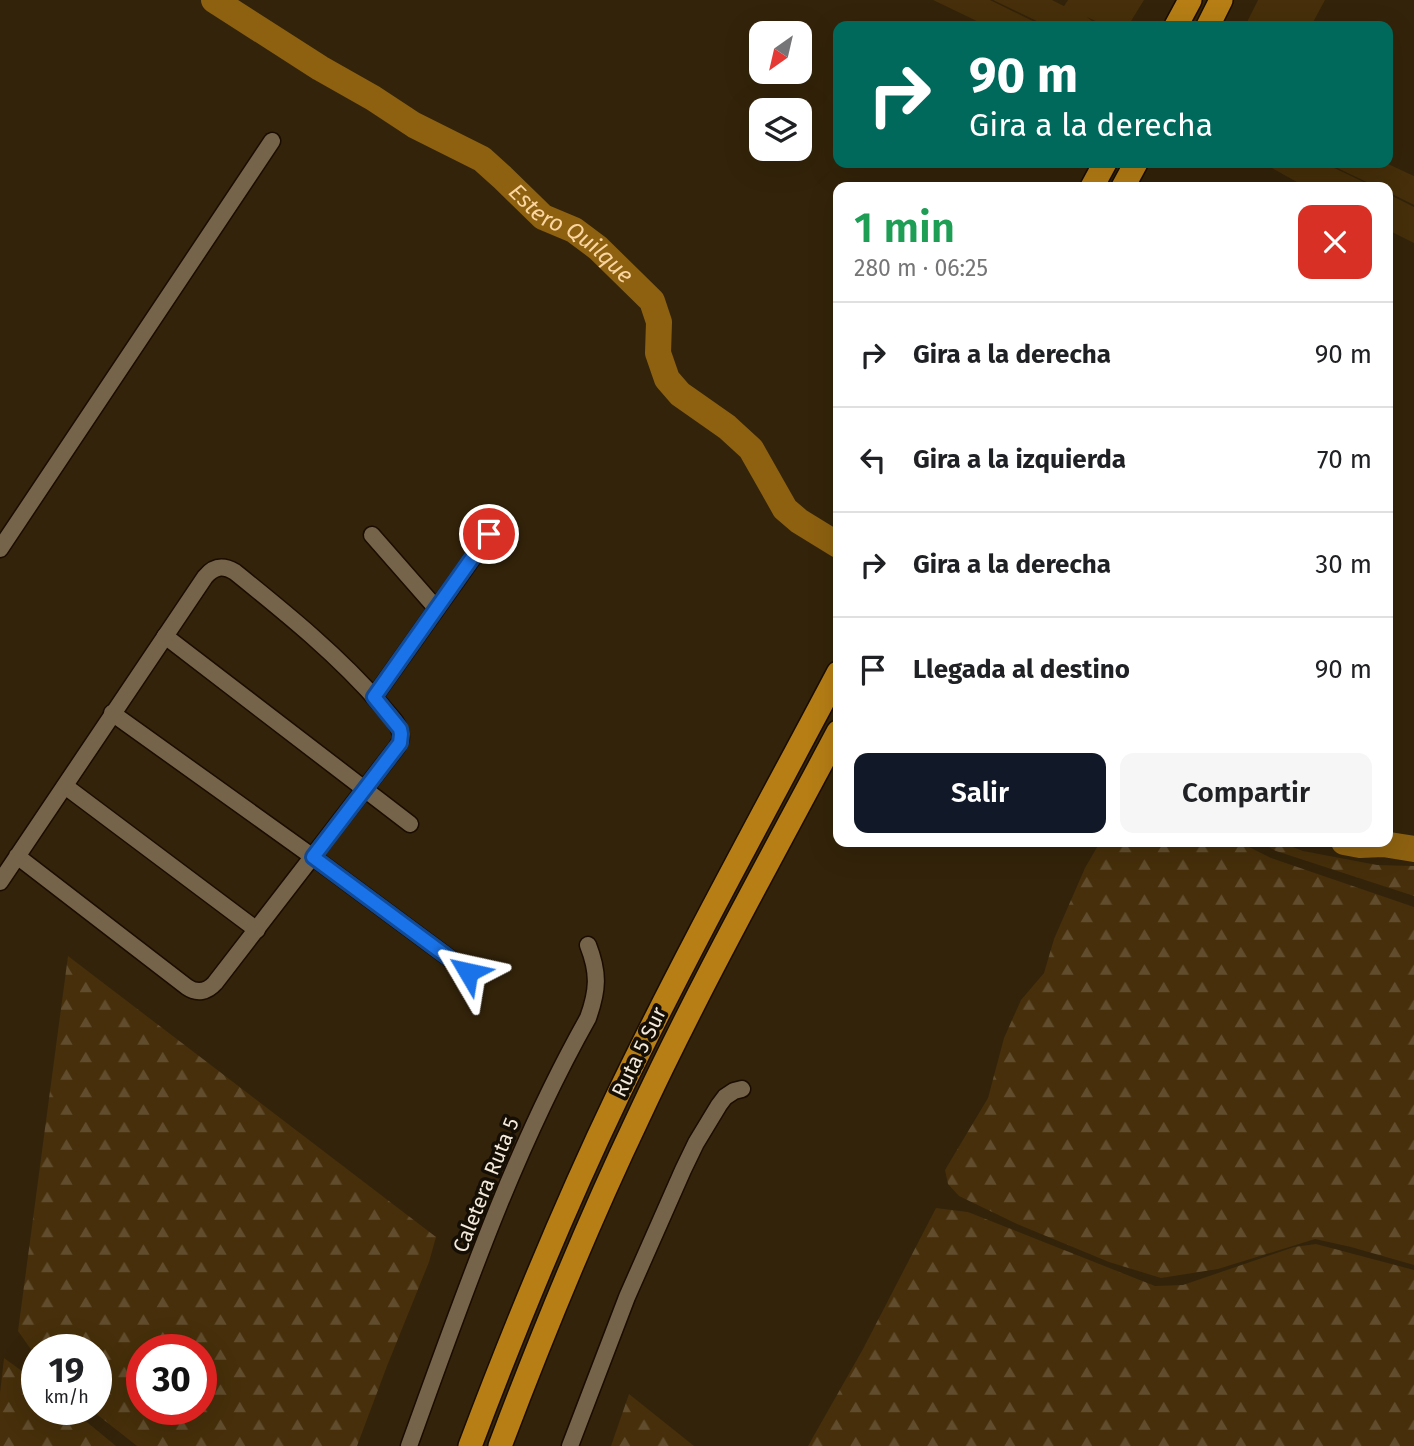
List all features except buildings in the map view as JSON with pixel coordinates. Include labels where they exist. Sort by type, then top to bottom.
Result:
[{"type":"highway","points":[[1179,21],[1190,0]]},
{"type":"highway","points":[[1210,21],[1221,0]]},
{"type":"highway","name":"Ruta 5 Sur","points":[[470,1446],[540,1269],[618,1095],[680,971],[833,682]]},
{"type":"highway","name":"Ruta 5 Sur","points":[[500,1446],[573,1264],[638,1118],[721,953],[833,741]]},
{"type":"street","points":[[0,549],[272,141]]},
{"type":"street","points":[[374,697],[489,534]]},
{"type":"street","points":[[372,535],[436,608]]},
{"type":"street","points":[[0,882],[17,856],[65,786],[112,713],[208,573],[216,568],[225,567],[235,572],[308,632],[374,697],[400,729],[401,738],[397,747],[366,789],[207,990],[196,991],[187,987],[17,856]]},
{"type":"street","points":[[165,636],[411,824]]},
{"type":"street","points":[[112,713],[468,972]]},
{"type":"street","points":[[65,786],[257,930]]},
{"type":"street","name":"Caletera Ruta 5","points":[[409,1446],[467,1287],[518,1159],[594,1003],[597,989],[596,971],[588,944]]},
{"type":"street","points":[[570,1446],[627,1297],[696,1143],[725,1097],[742,1089]]},
{"type":"green space","points":[[933,0],[990,0],[1033,21],[977,21]]},
{"type":"green space","points":[[993,0],[1052,0],[1064,6],[1068,0],[1144,0],[1131,21],[1095,21],[1087,17],[1092,21],[1037,21]]},
{"type":"green space","points":[[1258,0],[1325,0],[1314,21],[1248,21]]},
{"type":"green space","points":[[1393,166],[1414,176],[1414,205],[1393,194],[1393,182],[1367,182],[1337,168]]},
{"type":"green space","points":[[1272,168],[1334,168],[1364,182],[1297,182]]},
{"type":"green space","points":[[1393,196],[1414,207],[1414,243],[1393,232]]},
{"type":"green space","points":[[1097,847],[1249,847],[1271,858],[1414,907],[1414,1265],[1315,1239],[1218,1269],[1161,1278],[1109,1262],[1017,1224],[959,1196],[948,1184],[945,1170],[988,1098],[1004,1038],[1021,1000],[1044,973],[1054,939]]},
{"type":"green space","points":[[1269,847],[1293,847],[1377,865],[1414,866],[1414,896]]},
{"type":"green space","points":[[68,956],[436,1237],[429,1262],[357,1446],[137,1446],[110,1425],[112,1334],[21,1335],[18,1331]]},
{"type":"green space","points":[[936,1208],[968,1212],[1155,1286],[1183,1285],[1294,1247],[1316,1244],[1414,1270],[1414,1446],[808,1446],[863,1349]]},
{"type":"green space","points":[[4,1358],[21,1370],[21,1425],[90,1425],[116,1446],[0,1446],[0,1393]]},
{"type":"green space","points":[[629,1394],[694,1446],[611,1446]]},
{"type":"waterway","name":"Estero Quilque","points":[[214,0],[414,125],[482,159],[543,217],[574,230],[598,248],[652,301],[659,322],[658,353],[667,379],[680,394],[727,427],[751,449],[785,509],[833,542]]},
{"type":"waterway","name":"Estero Quilque","points":[[1393,846],[1414,849]]},
{"type":"route","points":[[468,972],[313,857],[400,743],[400,729],[374,697],[489,534]]}]
